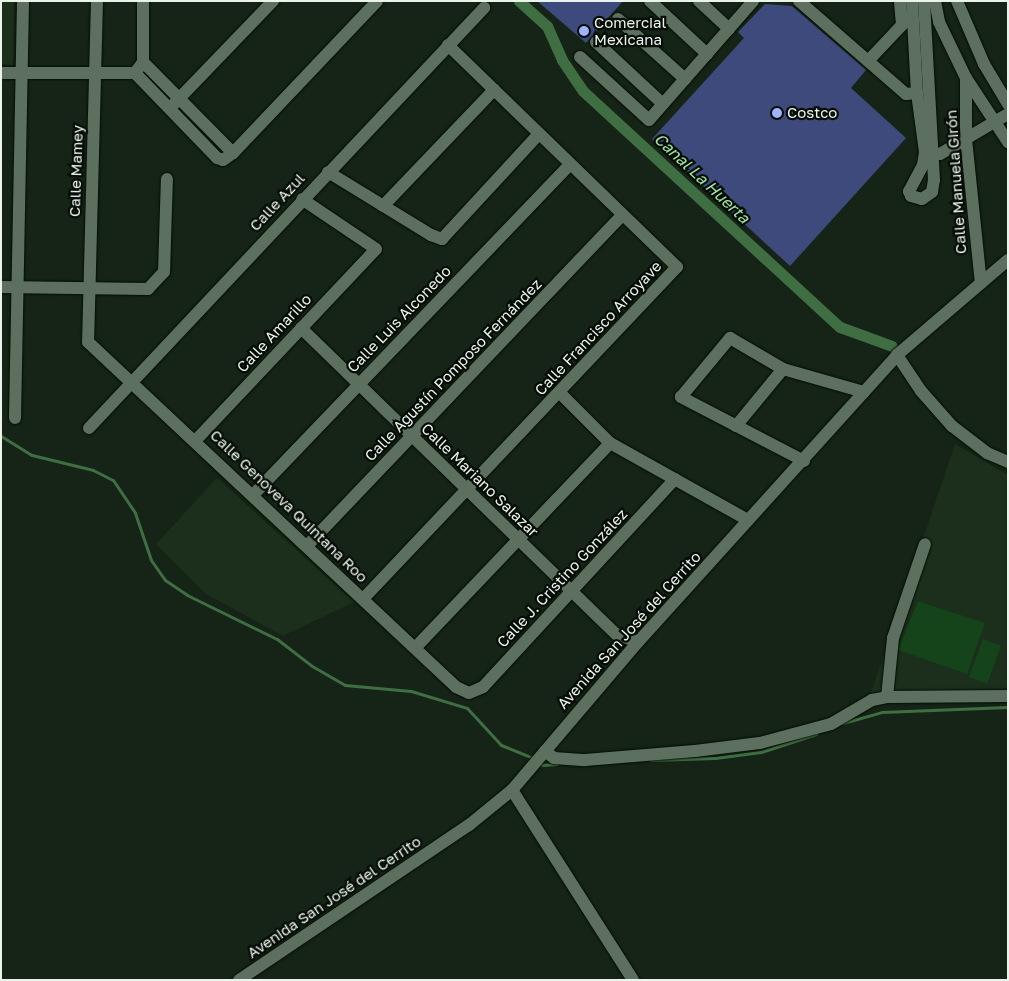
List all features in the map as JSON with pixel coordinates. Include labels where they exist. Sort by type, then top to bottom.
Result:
[{"type":"street","points":[[15,418],[23,1]]},
{"type":"street","name":"Calle Mamey","points":[[88,342],[97,1]]},
{"type":"street","points":[[134,73],[143,62],[143,1]]},
{"type":"street","points":[[170,108],[273,1]]},
{"type":"street","points":[[1,73],[134,73],[217,158],[223,160],[233,153],[377,1]]},
{"type":"street","points":[[650,1],[707,54]]},
{"type":"street","points":[[699,1],[729,29]]},
{"type":"street","points":[[800,1],[906,94],[917,93]]},
{"type":"street","points":[[868,61],[902,25],[900,1]]},
{"type":"street","points":[[912,1],[917,93],[925,152],[923,165],[909,191],[911,196],[922,199],[932,192],[934,180],[924,1]]},
{"type":"street","points":[[935,1],[939,22],[966,78],[1008,142]]},
{"type":"street","points":[[956,1],[984,64],[1008,104]]},
{"type":"street","points":[[580,56],[649,120],[752,2]]},
{"type":"street","name":"Calle Azul","points":[[89,428],[130,381],[484,8]]},
{"type":"street","points":[[618,18],[685,79]]},
{"type":"street","points":[[596,42],[663,104]]},
{"type":"street","name":"Calle Francisco Arroyave","points":[[363,599],[678,267],[569,166],[448,45]]},
{"type":"street","points":[[143,62],[233,153]]},
{"type":"street","name":"Calle Manuela Girón","points":[[966,78],[966,139],[981,283]]},
{"type":"street","points":[[383,206],[494,90]]},
{"type":"street","points":[[940,154],[1008,114]]},
{"type":"street","points":[[328,172],[442,239],[538,135]]},
{"type":"street","name":"Calle Luis Alconedo","points":[[253,495],[569,166]]},
{"type":"street","points":[[1,287],[148,289],[164,272],[167,179]]},
{"type":"street","name":"Calle Amarillo","points":[[196,440],[376,249],[302,199]]},
{"type":"street","name":"Calle Agustín Pomposo Fernández","points":[[307,546],[622,216]]},
{"type":"street","name":"Avenida San José del Cerrito","points":[[240,980],[469,825],[512,790],[622,660],[748,520],[804,462],[897,355],[1008,260]]},
{"type":"street","name":"Calle Mariano Salazar","points":[[301,328],[616,634],[638,642]]},
{"type":"street","points":[[804,462],[681,397],[730,338],[783,369],[864,392]]},
{"type":"street","name":"Calle Genoveva Quintana Roo","points":[[88,342],[196,440],[456,687],[469,693]]},
{"type":"street","points":[[897,355],[920,391],[952,426],[987,453],[1008,462]]},
{"type":"street","points":[[736,426],[783,369]]},
{"type":"street","points":[[559,392],[610,443],[748,520]]},
{"type":"street","points":[[415,648],[610,443]]},
{"type":"street","name":"Calle J. Cristino González","points":[[469,693],[483,687],[675,479]]},
{"type":"street","points":[[887,697],[893,638],[925,544]]},
{"type":"street","points":[[616,634],[622,660]]},
{"type":"street","points":[[545,752],[554,758],[585,760],[760,742],[831,724],[872,700],[887,697],[1008,696]]},
{"type":"street","points":[[512,790],[633,980]]},
{"type":"shaded area","points":[[1,1],[14,1],[13,65],[1,64]]},
{"type":"shaded area","points":[[955,444],[1008,475],[1008,691],[871,693]]},
{"type":"shaded area","points":[[217,478],[354,602],[283,636],[206,594],[156,544]]},
{"type":"green space","points":[[918,601],[985,623],[967,674],[898,650]]},
{"type":"green space","points":[[983,639],[1001,646],[987,684],[969,677]]},
{"type":"building","name":"Comercial Mexicana","points":[[537,1],[623,1],[586,43]]},
{"type":"building","name":"Costco","points":[[765,4],[792,6],[866,70],[851,88],[906,138],[790,266],[652,139],[744,38],[738,32]]},
{"type":"waterway","name":"Canal La Huerta","points":[[519,1],[547,26],[562,60],[583,91],[840,327],[892,346]]},
{"type":"waterway","points":[[1,436],[32,455],[93,470],[113,480],[135,513],[151,560],[165,580],[187,595],[277,639],[312,666],[345,685],[411,691],[467,708],[501,745],[530,757]]},
{"type":"waterway","points":[[843,723],[882,712],[1008,707]]},
{"type":"waterway","points":[[651,760],[715,758],[761,752],[816,734]]},
{"type":"waterway","points":[[542,765],[557,764]]},
{"type":"place","name":"Comercial Mexicana","points":[[584,31]]},
{"type":"place","name":"Costco","points":[[777,113]]}]
